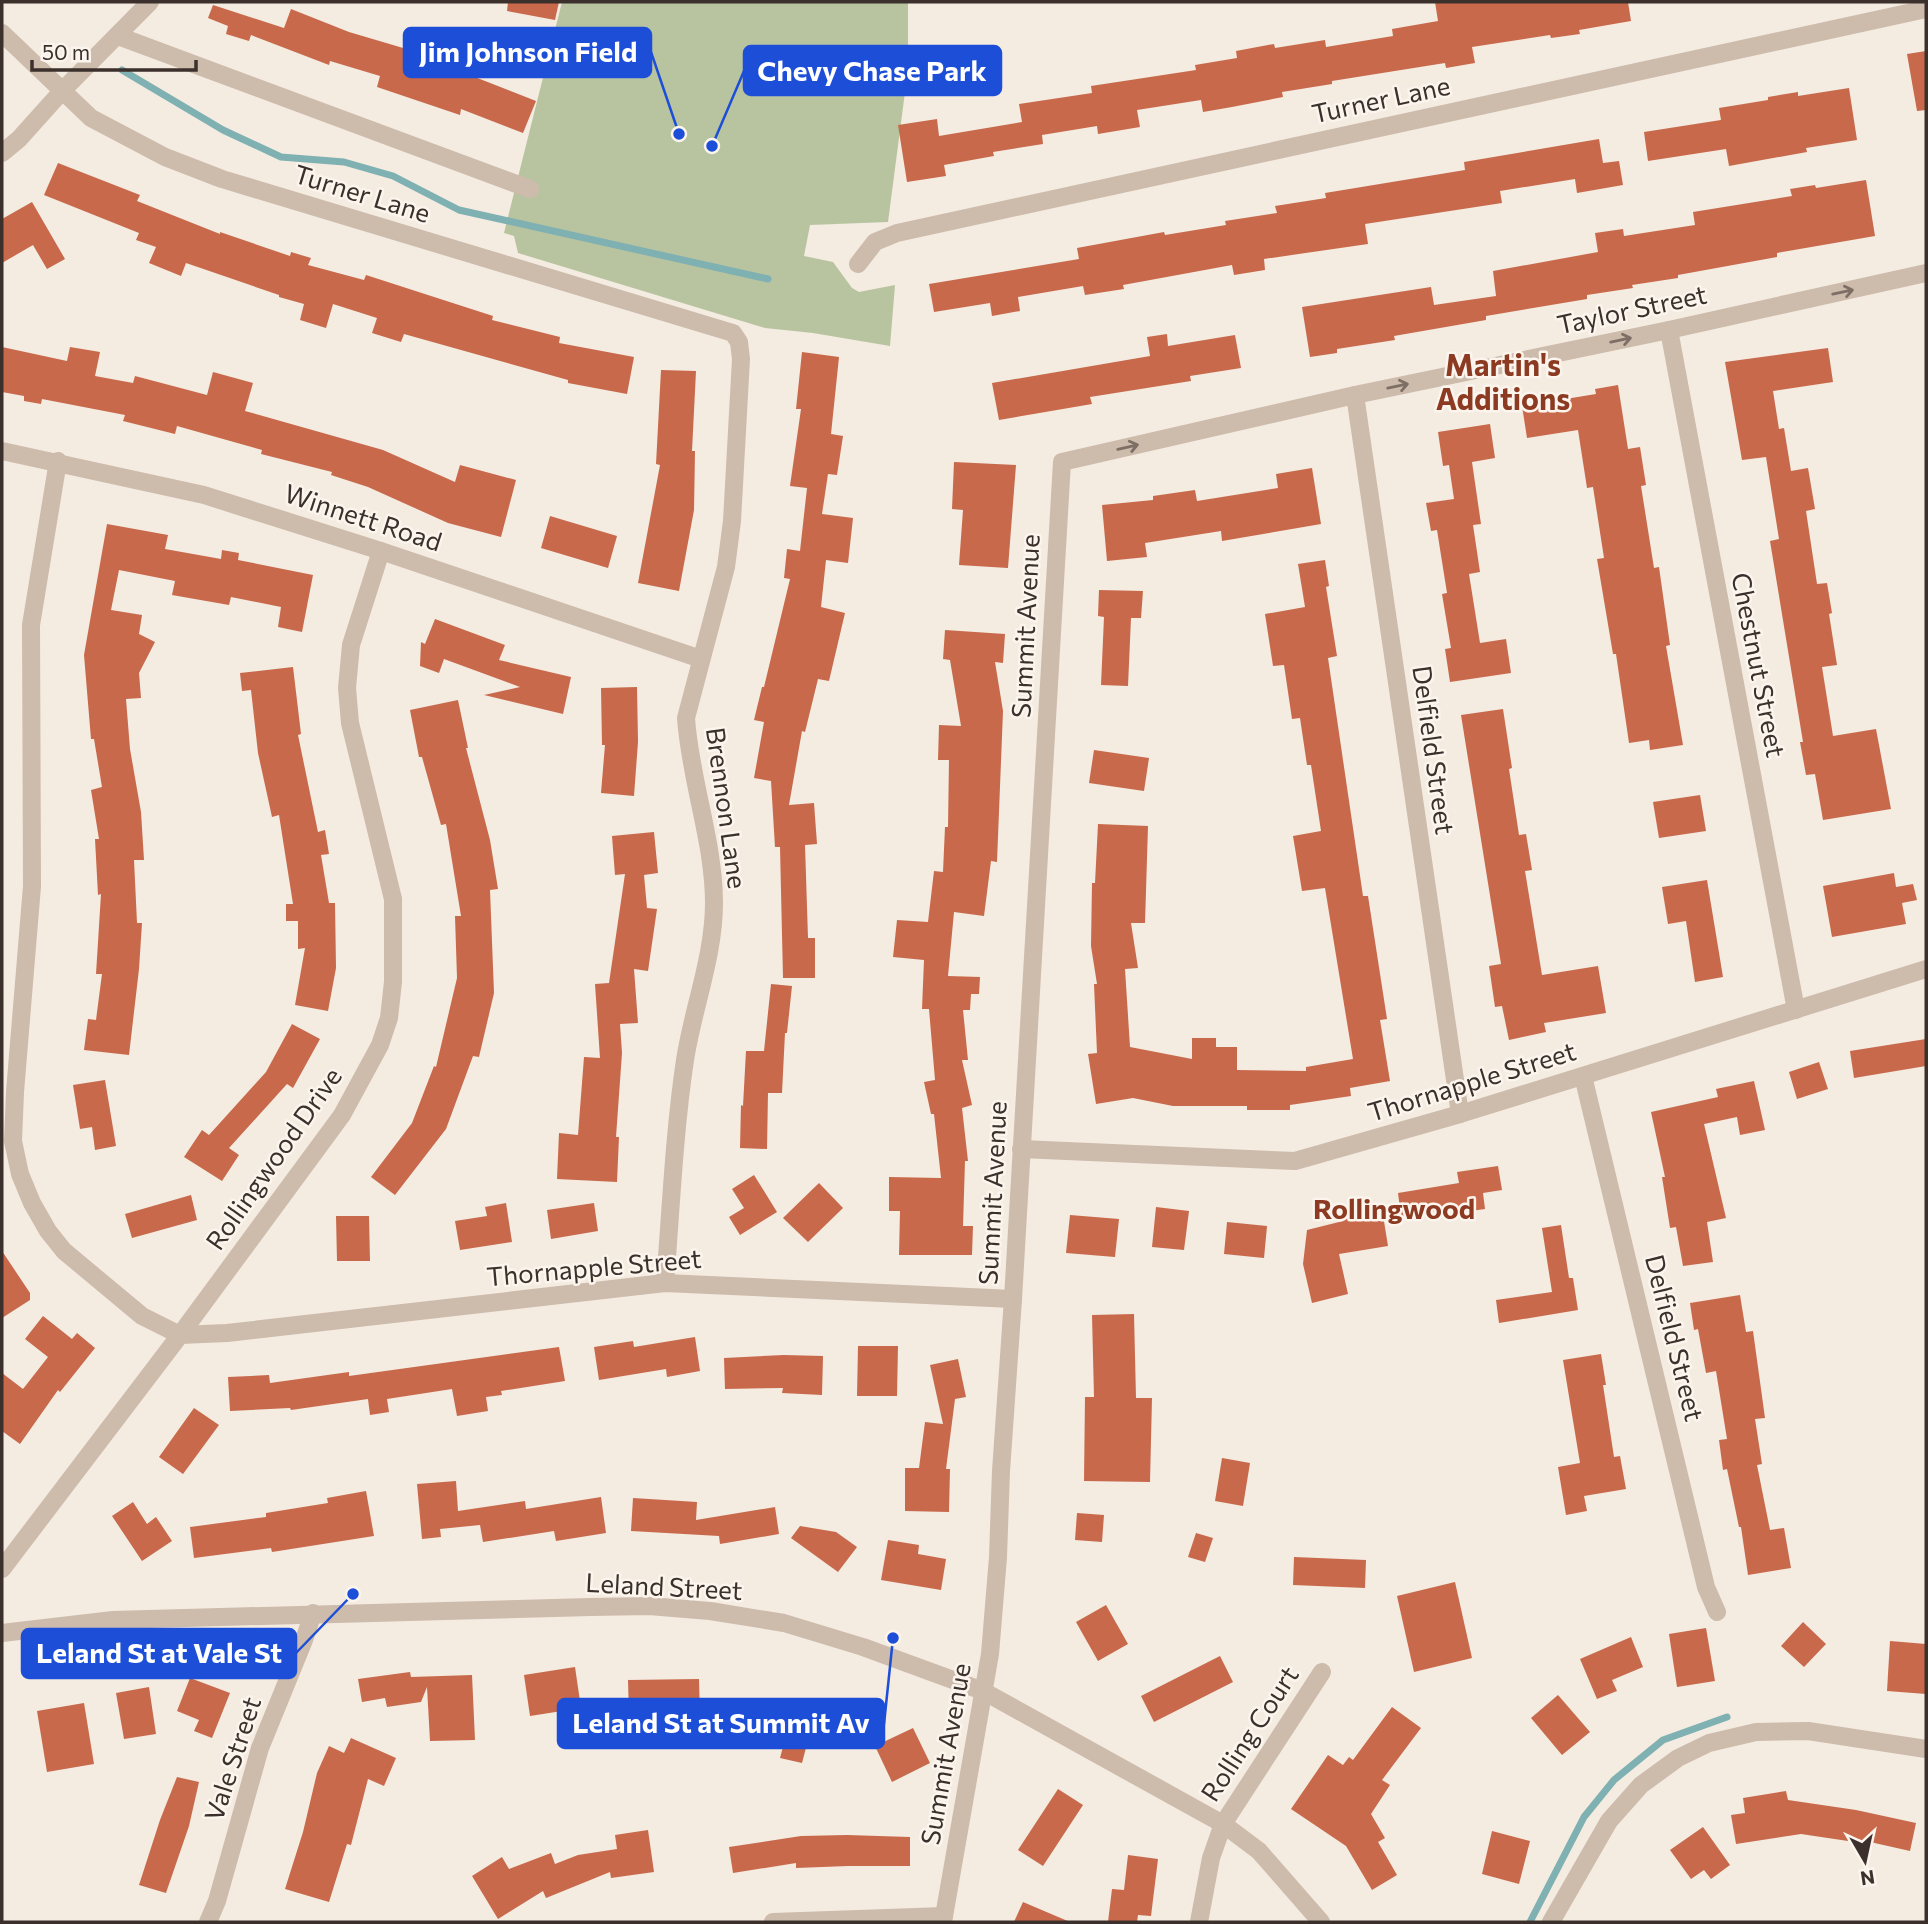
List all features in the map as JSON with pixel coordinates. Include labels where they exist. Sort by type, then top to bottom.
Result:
[{"type":"street","points":[[2,153],[19,139],[150,2]]},
{"type":"street","name":"Turner Lane","points":[[858,264],[875,242],[897,233],[1926,9]]},
{"type":"street","name":"Turner Lane","points":[[2,33],[91,118],[165,157],[222,179],[733,333],[739,342]]},
{"type":"street","points":[[118,36],[530,189]]},
{"type":"street","name":"Taylor Street","points":[[1062,462],[1355,395],[1926,273]]},
{"type":"street","name":"Chestnut Street","points":[[1669,330],[1796,1010]]},
{"type":"street","name":"Brennon Lane","points":[[665,1283],[685,1056],[713,928],[714,902],[712,873],[688,743],[686,718],[726,567],[732,521],[741,359],[739,342]]},
{"type":"street","name":"Delfield Street","points":[[1355,395],[1460,1114]]},
{"type":"street","name":"Winnett Road","points":[[2,451],[58,461],[204,495],[382,551],[701,659]]},
{"type":"street","points":[[58,461],[31,625],[32,886],[13,1141],[20,1174],[32,1203],[48,1231],[64,1251],[142,1315],[180,1335]]},
{"type":"street","name":"Summit Avenue","points":[[944,1919],[990,1654],[997,1571],[1062,462]]},
{"type":"street","name":"Rollingwood Drive","points":[[2,1569],[180,1335],[342,1115],[380,1045],[388,1018],[393,982],[393,899],[350,723],[347,688],[351,645],[382,551]]},
{"type":"street","name":"Thornapple Street","points":[[1021,1149],[1296,1161],[1460,1114],[1926,969]]},
{"type":"street","name":"Delfield Street","points":[[1583,1076],[1706,1587],[1717,1612]]},
{"type":"street","name":"Thornapple Street","points":[[180,1335],[227,1333],[665,1283],[1013,1299]]},
{"type":"street","name":"Leland Street","points":[[2,1633],[113,1620],[649,1606],[710,1611],[784,1623],[863,1647],[983,1691],[1223,1824],[1259,1852],[1321,1922]]},
{"type":"street","name":"Vale Street","points":[[208,1922],[217,1901],[260,1748],[313,1613]]},
{"type":"street","name":"Rolling Court","points":[[1199,1922],[1211,1858],[1223,1824],[1322,1672]]},
{"type":"street","points":[[1551,1922],[1609,1821],[1641,1785],[1678,1758],[1709,1743],[1756,1732],[1808,1731],[1926,1749]]},
{"type":"street","points":[[773,1922],[944,1919]]},
{"type":"green space","points":[[562,2],[908,2],[908,69],[888,222],[810,225],[804,256],[833,262],[852,288],[859,292],[895,285],[890,346],[765,328],[518,253],[514,236],[504,233]]},
{"type":"building","points":[[508,2],[559,2],[555,20],[507,11]]},
{"type":"building","points":[[1435,2],[1628,2],[1631,21],[1579,30],[1580,34],[1551,38],[1550,35],[1472,47],[1475,63],[1446,68],[1445,63],[1332,81],[1332,84],[1282,92],[1283,97],[1232,107],[1203,112],[1201,100],[1137,110],[1140,127],[1098,134],[1097,126],[1042,135],[1043,144],[993,152],[994,156],[944,165],[946,176],[907,182],[898,125],[937,119],[939,136],[1022,122],[1019,104],[1092,93],[1091,86],[1196,70],[1195,65],[1237,58],[1236,51],[1274,44],[1275,48],[1325,40],[1326,47],[1393,36],[1392,29],[1438,21]]},
{"type":"building","points":[[213,5],[284,28],[291,9],[349,32],[464,66],[462,72],[536,101],[523,133],[461,109],[460,115],[377,87],[380,76],[330,61],[329,65],[251,35],[249,41],[226,34],[228,26],[208,18]]},
{"type":"building","points":[[1926,51],[1926,110],[1917,111],[1907,54]]},
{"type":"building","points":[[1849,88],[1857,140],[1806,148],[1807,152],[1729,166],[1726,149],[1648,161],[1644,132],[1721,120],[1719,108],[1768,100],[1768,97],[1798,92],[1798,96]]},
{"type":"building","points":[[1599,139],[1603,163],[1619,161],[1623,185],[1577,193],[1575,179],[1500,191],[1502,203],[1365,224],[1368,244],[1264,259],[1265,270],[1234,275],[1232,265],[1123,285],[1124,289],[1085,295],[1083,286],[1018,297],[1020,311],[992,316],[990,303],[934,312],[929,284],[1079,259],[1077,248],[1164,232],[1165,235],[1226,225],[1225,221],[1277,213],[1275,206],[1326,198],[1325,193],[1465,170],[1464,162]]},
{"type":"building","points":[[58,163],[140,195],[137,201],[220,234],[290,256],[291,252],[311,258],[308,265],[364,280],[366,275],[493,316],[492,320],[560,337],[559,343],[634,357],[627,394],[568,383],[568,380],[404,334],[401,342],[372,333],[377,318],[333,304],[326,328],[300,320],[304,304],[186,263],[181,276],[149,263],[156,247],[136,240],[139,233],[44,195]]},
{"type":"building","points":[[1866,180],[1875,236],[1777,253],[1777,257],[1632,285],[1633,288],[1587,295],[1587,299],[1486,316],[1486,320],[1394,336],[1395,340],[1337,349],[1337,353],[1310,357],[1302,307],[1431,287],[1434,305],[1496,296],[1493,271],[1598,252],[1595,233],[1623,229],[1624,236],[1695,225],[1693,212],[1792,196],[1790,189]]},
{"type":"building","points":[[32,202],[65,259],[47,269],[33,245],[2,263],[2,219]]},
{"type":"building","points":[[1167,334],[1168,346],[1235,335],[1241,368],[1190,376],[1191,381],[1090,397],[1092,404],[999,420],[992,383],[1150,356],[1147,337]]},
{"type":"building","points":[[2,347],[67,361],[70,347],[100,352],[95,376],[133,383],[135,376],[207,395],[213,372],[253,383],[245,411],[383,450],[455,482],[460,465],[516,480],[501,537],[448,523],[368,487],[331,475],[332,472],[261,454],[262,450],[177,426],[175,434],[123,421],[125,415],[42,399],[41,404],[24,401],[24,396],[2,392]]},
{"type":"building","points":[[1828,348],[1833,382],[1773,391],[1779,429],[1784,428],[1791,471],[1808,468],[1815,509],[1806,511],[1817,584],[1827,583],[1837,665],[1822,667],[1833,736],[1876,729],[1891,809],[1823,820],[1815,774],[1806,775],[1800,742],[1803,742],[1770,541],[1779,539],[1766,457],[1742,460],[1725,362]]},
{"type":"building","points":[[802,352],[839,357],[831,434],[843,436],[837,475],[828,474],[822,514],[853,518],[848,563],[826,560],[821,607],[845,613],[829,681],[818,679],[805,732],[802,731],[789,805],[814,803],[817,844],[805,845],[808,938],[815,938],[815,978],[783,978],[780,847],[775,847],[771,781],[754,778],[764,722],[754,720],[790,579],[784,578],[787,549],[800,551],[807,488],[790,486],[801,409],[796,409]]},
{"type":"building","points":[[661,370],[696,371],[692,451],[695,451],[694,510],[679,591],[638,583],[660,465],[656,464]]},
{"type":"building","points":[[1618,385],[1628,449],[1640,447],[1646,485],[1641,486],[1654,568],[1659,567],[1670,645],[1666,646],[1683,745],[1650,750],[1649,740],[1629,743],[1616,654],[1613,654],[1597,559],[1604,558],[1593,487],[1587,488],[1578,430],[1527,438],[1522,406],[1596,394],[1595,389]]},
{"type":"building","points":[[1490,424],[1495,458],[1472,462],[1481,524],[1473,525],[1480,572],[1469,574],[1480,643],[1506,639],[1511,673],[1450,682],[1445,649],[1451,648],[1442,594],[1447,593],[1437,530],[1431,531],[1426,503],[1454,499],[1449,465],[1443,466],[1438,432]]},
{"type":"building","points":[[954,462],[1016,465],[1008,568],[959,565],[963,510],[952,509]]},
{"type":"building","points":[[1312,468],[1321,524],[1222,541],[1221,531],[1145,543],[1147,557],[1107,561],[1102,505],[1153,500],[1153,496],[1195,490],[1197,501],[1278,488],[1276,474]]},
{"type":"building","points":[[550,516],[617,536],[608,568],[541,548]]},
{"type":"building","points":[[107,524],[168,535],[165,549],[221,559],[222,550],[239,553],[238,560],[313,575],[302,632],[278,627],[281,607],[231,597],[229,605],[172,595],[175,581],[119,570],[111,610],[142,615],[139,634],[155,642],[139,673],[141,698],[126,699],[130,749],[141,812],[144,860],[134,860],[137,923],[142,923],[129,1055],[84,1050],[88,1019],[96,1020],[102,974],[96,974],[101,894],[98,895],[95,839],[99,839],[91,790],[102,787],[94,739],[91,739],[84,655]]},
{"type":"building","points":[[1325,560],[1329,586],[1326,587],[1337,656],[1328,658],[1363,896],[1368,896],[1387,1019],[1380,1020],[1390,1081],[1350,1088],[1351,1096],[1290,1105],[1290,1110],[1247,1110],[1247,1106],[1173,1106],[1133,1098],[1096,1104],[1088,1054],[1097,1053],[1094,984],[1097,984],[1091,946],[1092,883],[1095,883],[1098,824],[1148,826],[1145,923],[1131,923],[1138,968],[1125,969],[1130,1047],[1192,1059],[1192,1038],[1216,1038],[1216,1047],[1237,1047],[1237,1070],[1306,1071],[1306,1067],[1353,1059],[1325,888],[1302,891],[1293,836],[1321,831],[1311,765],[1307,765],[1300,718],[1292,719],[1284,665],[1273,666],[1265,614],[1305,607],[1298,564]]},
{"type":"building","points":[[1099,590],[1143,591],[1141,618],[1131,618],[1128,686],[1101,685],[1104,617],[1098,616]]},
{"type":"building","points":[[435,619],[505,645],[499,660],[571,677],[563,714],[484,695],[520,687],[444,659],[439,673],[420,666],[421,642],[425,644]]},
{"type":"building","points":[[945,630],[1005,634],[1003,663],[995,662],[1003,711],[997,862],[991,861],[984,916],[954,912],[948,976],[980,977],[979,994],[971,994],[970,1010],[963,1010],[968,1060],[962,1060],[972,1105],[962,1108],[968,1161],[965,1161],[963,1226],[973,1226],[972,1255],[899,1255],[900,1211],[889,1211],[889,1177],[941,1178],[934,1114],[931,1114],[924,1082],[935,1080],[929,1009],[922,1009],[924,960],[893,957],[897,920],[928,922],[934,871],[943,872],[945,827],[948,827],[949,760],[938,760],[939,725],[961,726],[950,660],[943,659]]},
{"type":"building","points":[[293,667],[301,734],[298,735],[318,832],[325,830],[329,854],[321,855],[329,903],[335,903],[336,968],[328,1011],[295,1005],[305,948],[298,949],[298,921],[286,921],[286,904],[293,904],[279,815],[272,817],[258,753],[251,690],[242,691],[240,673]]},
{"type":"building","points":[[637,687],[638,742],[634,796],[601,793],[605,745],[602,745],[601,688]]},
{"type":"building","points":[[458,700],[466,748],[490,840],[498,889],[490,890],[494,993],[479,1057],[473,1056],[446,1129],[395,1195],[371,1177],[412,1123],[434,1066],[436,1067],[457,978],[455,916],[461,916],[446,824],[441,825],[422,757],[419,757],[410,710]]},
{"type":"building","points":[[1503,709],[1519,835],[1526,834],[1532,870],[1525,871],[1542,975],[1598,966],[1606,1013],[1544,1023],[1546,1032],[1509,1040],[1502,1006],[1495,1007],[1489,966],[1501,964],[1461,715]]},
{"type":"building","points":[[1094,750],[1149,758],[1144,791],[1089,783]]},
{"type":"building","points":[[1700,795],[1706,831],[1659,838],[1653,802]]},
{"type":"building","points":[[654,832],[658,873],[644,875],[647,908],[657,909],[648,971],[634,969],[638,1023],[620,1024],[622,1053],[616,1137],[619,1137],[617,1182],[557,1179],[559,1133],[578,1135],[584,1057],[600,1058],[595,984],[609,983],[625,874],[615,875],[612,836]]},
{"type":"building","points":[[1894,873],[1896,887],[1913,884],[1917,900],[1902,903],[1906,924],[1832,937],[1823,886]]},
{"type":"building","points":[[1707,880],[1723,977],[1695,982],[1686,921],[1668,924],[1662,887]]},
{"type":"building","points":[[771,984],[792,986],[785,1033],[782,1093],[768,1093],[767,1149],[740,1148],[746,1051],[764,1051]]},
{"type":"building","points":[[292,1024],[320,1039],[293,1088],[287,1084],[229,1148],[239,1155],[222,1181],[184,1157],[202,1130],[209,1135],[266,1072]]},
{"type":"building","points":[[1926,1039],[1926,1066],[1854,1078],[1850,1051]]},
{"type":"building","points":[[1819,1062],[1828,1089],[1797,1099],[1789,1072]]},
{"type":"building","points":[[105,1080],[116,1146],[95,1150],[92,1127],[80,1129],[73,1085]]},
{"type":"building","points":[[1754,1081],[1765,1130],[1740,1135],[1737,1117],[1704,1124],[1726,1218],[1707,1222],[1713,1262],[1683,1266],[1676,1227],[1670,1228],[1662,1177],[1665,1177],[1651,1112],[1718,1097],[1716,1089]]},
{"type":"building","points":[[1498,1166],[1502,1190],[1483,1193],[1485,1209],[1463,1212],[1463,1207],[1401,1216],[1398,1193],[1459,1183],[1457,1172]]},
{"type":"building","points":[[754,1175],[777,1212],[740,1235],[729,1217],[744,1208],[732,1189]]},
{"type":"building","points":[[819,1183],[843,1208],[808,1242],[783,1218]]},
{"type":"building","points":[[191,1195],[197,1220],[132,1238],[125,1214]]},
{"type":"building","points":[[506,1203],[512,1242],[460,1250],[455,1221],[487,1216],[485,1207]]},
{"type":"building","points":[[594,1203],[598,1231],[551,1239],[547,1210]]},
{"type":"building","points":[[1381,1203],[1388,1246],[1339,1254],[1348,1294],[1312,1303],[1303,1264],[1307,1230],[1343,1221],[1342,1210]]},
{"type":"building","points":[[1156,1207],[1189,1211],[1184,1250],[1152,1247]]},
{"type":"building","points":[[1070,1215],[1119,1219],[1115,1257],[1066,1253]]},
{"type":"building","points":[[336,1216],[369,1216],[370,1261],[337,1261]]},
{"type":"building","points":[[1227,1222],[1267,1226],[1264,1258],[1224,1254]]},
{"type":"building","points":[[1561,1225],[1569,1278],[1573,1278],[1578,1310],[1499,1323],[1496,1300],[1552,1292],[1542,1228]]},
{"type":"building","points":[[2,1251],[30,1293],[30,1300],[2,1318]]},
{"type":"building","points":[[1740,1295],[1746,1332],[1753,1331],[1765,1418],[1755,1419],[1762,1464],[1757,1465],[1770,1530],[1784,1528],[1791,1568],[1748,1575],[1741,1527],[1727,1469],[1723,1470],[1719,1440],[1727,1439],[1716,1371],[1706,1373],[1698,1329],[1694,1330],[1690,1303]]},
{"type":"building","points":[[1134,1314],[1136,1398],[1152,1398],[1150,1482],[1084,1481],[1085,1397],[1094,1397],[1092,1315]]},
{"type":"building","points":[[43,1316],[72,1339],[77,1333],[95,1348],[60,1392],[58,1390],[20,1444],[2,1431],[2,1373],[23,1389],[48,1357],[25,1339]]},
{"type":"building","points":[[695,1337],[700,1371],[667,1377],[666,1369],[599,1380],[594,1347],[633,1341],[634,1347]]},
{"type":"building","points":[[858,1346],[898,1346],[897,1396],[857,1396]]},
{"type":"building","points":[[559,1347],[565,1381],[501,1391],[502,1395],[486,1397],[488,1411],[457,1416],[452,1389],[387,1399],[389,1412],[370,1415],[368,1399],[291,1410],[230,1411],[228,1377],[269,1375],[270,1383],[349,1372],[349,1376]]},
{"type":"building","points":[[1601,1354],[1614,1457],[1620,1456],[1626,1489],[1584,1496],[1587,1511],[1566,1515],[1558,1467],[1580,1463],[1563,1360]]},
{"type":"building","points":[[823,1356],[822,1395],[782,1393],[783,1388],[725,1389],[724,1358]]},
{"type":"building","points":[[958,1359],[966,1397],[955,1399],[946,1469],[950,1469],[949,1512],[905,1511],[905,1468],[919,1468],[925,1422],[943,1424],[930,1365]]},
{"type":"building","points":[[194,1408],[219,1425],[183,1474],[159,1457]]},
{"type":"building","points":[[1222,1458],[1250,1463],[1243,1506],[1215,1501]]},
{"type":"building","points":[[456,1481],[458,1511],[525,1501],[526,1509],[601,1497],[606,1533],[556,1541],[554,1531],[483,1542],[480,1525],[440,1529],[441,1537],[422,1539],[417,1484]]},
{"type":"building","points":[[366,1491],[374,1536],[272,1552],[271,1548],[194,1558],[190,1527],[266,1517],[266,1513],[328,1503],[327,1498]]},
{"type":"building","points":[[633,1498],[697,1502],[696,1520],[775,1507],[779,1534],[720,1544],[719,1536],[631,1531]]},
{"type":"building","points":[[133,1502],[147,1524],[156,1517],[172,1541],[142,1561],[112,1516]]},
{"type":"building","points":[[1077,1513],[1104,1515],[1102,1542],[1075,1540]]},
{"type":"building","points":[[800,1526],[836,1532],[857,1547],[838,1572],[791,1538]]},
{"type":"building","points":[[1196,1533],[1213,1538],[1205,1562],[1188,1557]]},
{"type":"building","points":[[888,1540],[919,1545],[918,1554],[946,1559],[941,1590],[881,1580]]},
{"type":"building","points":[[1294,1557],[1366,1560],[1365,1588],[1293,1585]]},
{"type":"building","points":[[1455,1582],[1472,1658],[1414,1672],[1397,1596]]},
{"type":"building","points":[[1106,1605],[1128,1644],[1098,1661],[1076,1622]]},
{"type":"building","points":[[1803,1622],[1826,1644],[1804,1667],[1781,1646]]},
{"type":"building","points":[[1706,1628],[1715,1681],[1677,1687],[1669,1634]]},
{"type":"building","points":[[1631,1637],[1643,1667],[1612,1680],[1617,1691],[1597,1699],[1580,1659]]},
{"type":"building","points":[[1890,1641],[1926,1644],[1926,1694],[1887,1691]]},
{"type":"building","points":[[1220,1656],[1233,1682],[1154,1722],[1141,1696]]},
{"type":"building","points":[[575,1667],[581,1708],[530,1716],[524,1675]]},
{"type":"building","points":[[410,1672],[411,1677],[472,1675],[475,1740],[430,1741],[427,1687],[421,1702],[387,1707],[385,1698],[362,1702],[358,1679]]},
{"type":"building","points":[[190,1678],[230,1693],[212,1738],[194,1731],[199,1720],[177,1711]]},
{"type":"building","points":[[699,1679],[700,1716],[629,1716],[628,1680]]},
{"type":"building","points":[[149,1687],[156,1734],[124,1739],[116,1693]]},
{"type":"building","points":[[1558,1695],[1590,1732],[1562,1755],[1531,1718]]},
{"type":"building","points":[[84,1703],[94,1764],[47,1772],[37,1711]]},
{"type":"building","points":[[788,1703],[816,1710],[802,1763],[780,1758],[784,1743],[756,1736],[763,1707],[786,1713]]},
{"type":"building","points":[[1392,1707],[1421,1728],[1382,1780],[1390,1785],[1371,1814],[1385,1838],[1378,1842],[1397,1875],[1372,1890],[1346,1846],[1291,1809],[1328,1755],[1343,1765],[1349,1757],[1353,1760]]},
{"type":"building","points":[[913,1728],[930,1763],[892,1782],[875,1746]]},
{"type":"building","points":[[351,1738],[396,1758],[384,1786],[368,1779],[351,1845],[347,1844],[329,1902],[285,1889],[303,1832],[317,1773],[329,1746],[344,1753]]},
{"type":"building","points":[[177,1777],[199,1782],[189,1826],[166,1893],[139,1885]]},
{"type":"building","points":[[1058,1789],[1083,1805],[1043,1866],[1018,1850]]},
{"type":"building","points":[[1786,1791],[1788,1800],[1856,1810],[1916,1823],[1910,1851],[1848,1837],[1848,1841],[1801,1834],[1736,1844],[1731,1815],[1745,1813],[1743,1798]]},
{"type":"building","points":[[1703,1827],[1730,1865],[1711,1879],[1704,1870],[1691,1879],[1670,1850]]},
{"type":"building","points":[[648,1830],[654,1872],[611,1878],[610,1872],[546,1898],[543,1891],[498,1919],[472,1876],[502,1857],[509,1869],[551,1853],[555,1864],[578,1855],[617,1849],[615,1835]]},
{"type":"building","points":[[1492,1831],[1530,1841],[1519,1884],[1482,1874]]},
{"type":"building","points":[[801,1836],[910,1837],[910,1866],[796,1868],[796,1863],[733,1873],[729,1847]]},
{"type":"building","points":[[1128,1855],[1158,1859],[1151,1916],[1138,1915],[1137,1922],[1108,1922],[1112,1889],[1124,1890]]},
{"type":"building","points":[[1023,1902],[1070,1922],[1014,1922]]},
{"type":"waterway","points":[[122,70],[223,130],[281,157],[344,162],[393,176],[459,210],[768,279]]},
{"type":"waterway","points":[[1530,1922],[1584,1817],[1614,1780],[1663,1740],[1727,1717]]},
{"type":"place","name":"Jim Johnson Field","points":[[679,134]]},
{"type":"place","name":"Chevy Chase Park","points":[[712,146]]},
{"type":"place","name":"Leland St at Vale St","points":[[353,1594]]},
{"type":"place","name":"Leland St at Summit Av","points":[[893,1638]]},
{"type":"district","name":"Martin's Additions","points":[[1503,383]]},
{"type":"district","name":"Rollingwood","points":[[1394,1209]]}]
